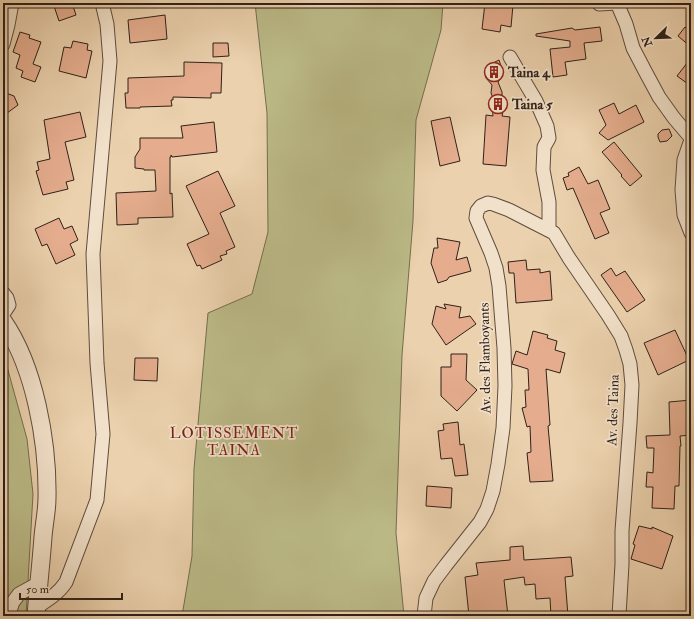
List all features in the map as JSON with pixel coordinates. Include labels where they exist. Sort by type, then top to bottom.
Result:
[{"type":"street","points":[[3,44],[12,3]]},
{"type":"street","points":[[36,611],[55,595],[66,582],[98,500],[103,434],[93,248],[110,61],[108,30],[102,3]]},
{"type":"street","points":[[599,4],[617,3],[626,24],[633,48],[659,97],[691,139],[684,160],[682,190],[684,214],[691,233]]},
{"type":"street","points":[[510,57],[536,101],[547,126],[548,138],[544,147],[543,170],[549,202],[549,230]]},
{"type":"street","name":"Av. des Flamboyants","points":[[424,616],[426,598],[433,583],[449,560],[480,522],[487,509],[493,491],[498,464],[505,386],[502,321],[497,272],[491,253],[476,219],[477,211],[481,206],[488,203],[493,204],[509,210],[549,230]]},
{"type":"street","name":"Av. des Taina","points":[[549,230],[554,233],[621,336],[630,364],[632,385],[624,496],[619,616]]},
{"type":"street","points":[[3,293],[7,298],[9,305],[3,314]]},
{"type":"street","points":[[3,321],[11,333],[25,363],[37,403],[45,447],[47,498],[36,611]]},
{"type":"street","points":[[8,616],[13,602],[19,594],[39,583]]},
{"type":"shaded area","points":[[255,3],[443,3],[441,30],[416,120],[413,221],[402,355],[396,533],[404,616],[182,616],[192,556],[194,469],[208,313],[252,294],[268,232],[267,113]]},
{"type":"shaded area","points":[[3,352],[27,439],[33,494],[26,616],[3,616]]},
{"type":"building","points":[[53,3],[72,3],[76,15],[59,21]]},
{"type":"building","points":[[485,3],[504,3],[513,5],[511,27],[501,25],[500,32],[482,29]]},
{"type":"building","points":[[165,15],[167,39],[130,43],[128,20]]},
{"type":"building","points":[[600,27],[602,41],[584,43],[586,59],[565,62],[567,75],[553,77],[550,49],[570,47],[570,41],[536,36],[536,34],[572,28],[575,30]]},
{"type":"building","points":[[685,27],[691,33],[691,47],[678,36]]},
{"type":"building","points":[[20,32],[30,35],[29,38],[41,42],[33,64],[41,67],[35,82],[21,77],[23,71],[16,68],[20,55],[13,52]]},
{"type":"building","points":[[73,41],[88,44],[87,50],[92,51],[86,78],[59,71],[64,47],[71,48]]},
{"type":"building","points":[[213,43],[228,43],[229,56],[213,57]]},
{"type":"building","points":[[691,58],[691,86],[677,76]]},
{"type":"building","points":[[499,60],[503,72],[502,77],[498,82],[502,92],[502,99],[505,103],[502,116],[510,117],[506,166],[483,164],[486,115],[493,116],[493,98],[491,93],[492,85],[486,78],[485,71],[487,66]]},
{"type":"building","points":[[184,62],[222,63],[221,93],[211,93],[211,98],[173,97],[173,100],[171,100],[172,106],[126,108],[125,93],[128,93],[128,78],[184,76]]},
{"type":"building","points":[[3,92],[14,96],[18,105],[3,116]]},
{"type":"building","points":[[614,103],[619,114],[636,105],[644,122],[608,140],[599,133],[606,125],[599,110]]},
{"type":"building","points":[[80,112],[86,137],[65,142],[74,180],[66,182],[68,189],[43,195],[36,171],[39,170],[37,162],[50,159],[44,120]]},
{"type":"building","points":[[450,117],[460,161],[440,166],[431,121]]},
{"type":"building","points":[[214,122],[217,152],[172,157],[171,155],[170,157],[170,194],[172,193],[173,217],[138,218],[138,224],[117,225],[116,193],[156,191],[155,170],[135,168],[135,157],[140,149],[140,138],[183,138],[181,126]]},
{"type":"building","points":[[669,129],[672,136],[667,141],[660,142],[658,134],[662,130]]},
{"type":"building","points":[[614,142],[642,176],[630,186],[602,152]]},
{"type":"building","points":[[579,167],[588,184],[598,180],[610,209],[600,213],[609,233],[595,239],[573,188],[567,190],[563,178],[569,176],[568,173]]},
{"type":"building","points":[[218,171],[235,206],[220,213],[235,247],[226,251],[227,254],[220,256],[222,260],[202,269],[200,265],[197,266],[187,244],[209,234],[186,186]]},
{"type":"building","points":[[59,218],[64,229],[72,226],[78,240],[70,244],[75,255],[56,264],[47,244],[42,246],[35,229]]},
{"type":"building","points":[[437,238],[460,242],[456,260],[467,257],[471,271],[449,277],[447,280],[438,283],[431,263],[434,248],[438,248]]},
{"type":"building","points":[[526,260],[527,270],[540,269],[540,273],[550,271],[552,300],[516,303],[514,273],[509,273],[508,262]]},
{"type":"building","points":[[611,268],[616,276],[625,271],[645,300],[627,312],[601,275]]},
{"type":"building","points":[[444,304],[461,307],[459,318],[470,316],[476,324],[446,345],[432,324],[436,306],[446,309]]},
{"type":"building","points":[[675,330],[689,360],[658,375],[644,343]]},
{"type":"building","points":[[533,331],[548,335],[547,338],[557,341],[555,350],[565,353],[560,373],[546,369],[550,425],[548,426],[553,481],[530,482],[527,453],[531,452],[530,426],[527,427],[522,408],[526,407],[525,390],[529,390],[528,369],[512,364],[516,351],[527,355]]},
{"type":"building","points":[[451,354],[467,354],[466,380],[477,390],[457,411],[441,396],[441,367],[451,367]]},
{"type":"building","points":[[135,358],[158,358],[157,381],[134,380]]},
{"type":"building","points":[[691,400],[691,435],[680,436],[679,486],[675,486],[674,509],[652,508],[653,487],[646,487],[647,472],[653,473],[654,448],[647,448],[646,436],[670,435],[669,402]]},
{"type":"building","points":[[458,422],[460,445],[464,444],[468,475],[455,476],[452,458],[441,459],[438,431],[444,430],[443,424]]},
{"type":"building","points":[[427,486],[452,488],[451,508],[426,506]]},
{"type":"building","points":[[639,526],[652,529],[652,527],[673,536],[662,569],[631,559],[635,545],[633,544]]},
{"type":"building","points":[[523,546],[524,560],[571,557],[573,576],[565,577],[568,616],[551,616],[550,598],[536,599],[535,584],[525,585],[524,577],[504,580],[508,616],[469,616],[465,577],[478,575],[476,563],[510,560],[510,547]]},
{"type":"place","name":"Taina 4","points":[[494,72]]},
{"type":"place","name":"Taina 5","points":[[498,104]]},
{"type":"district","name":"LOTISSEMENT TAINA","points":[[234,442]]}]
